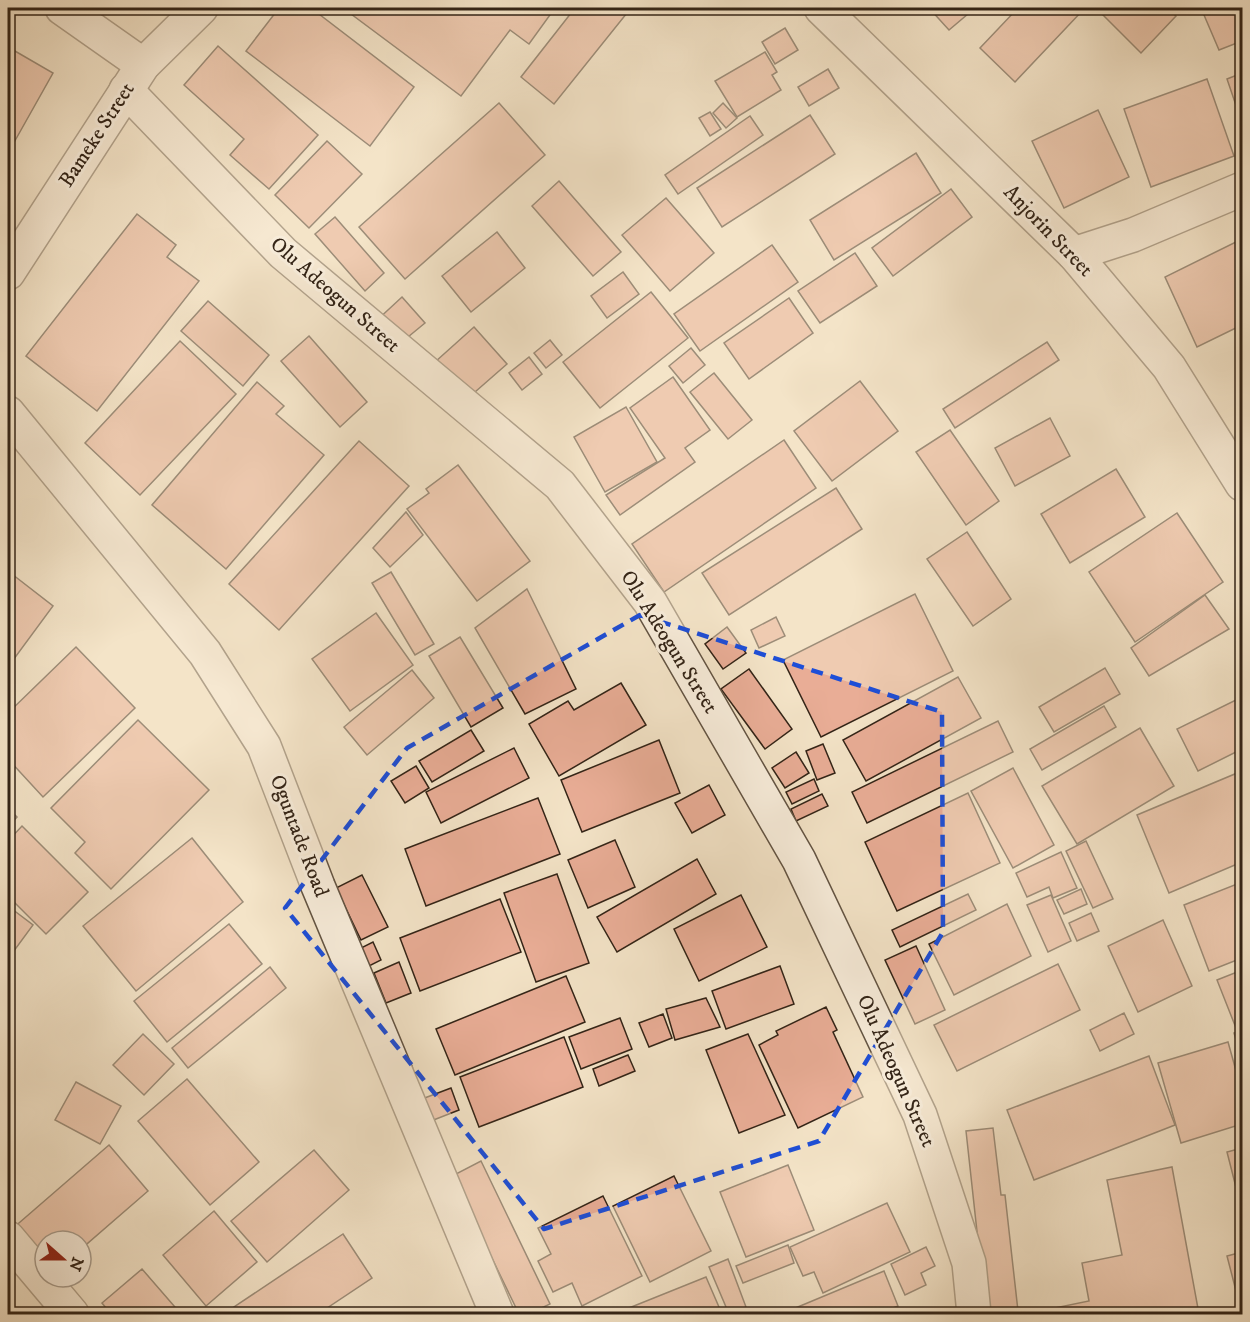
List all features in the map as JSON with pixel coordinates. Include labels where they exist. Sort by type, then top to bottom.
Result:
[{"type":"street","name":"Olu Adeogun Street","points":[[62,8],[135,77],[283,254],[560,485],[650,602],[800,860],[920,1115],[969,1263],[974,1314]]},
{"type":"street","name":"Bameke Street","points":[[8,273],[135,77],[201,8]]},
{"type":"street","name":"Anjorin Street","points":[[821,8],[1074,254],[1169,367],[1242,484]]},
{"type":"street","points":[[1074,254],[1133,235],[1242,189]]},
{"type":"street","name":"Oguntade Road","points":[[8,413],[205,653],[264,746],[318,886],[496,1314]]},
{"type":"street","points":[[8,1238],[72,1314]]},
{"type":"highlighted area","points":[[640,615],[942,712],[943,932],[819,1141],[544,1229],[285,908],[407,748]]},
{"type":"building","points":[[279,8],[311,8],[414,87],[370,146],[246,51]]},
{"type":"building","points":[[343,8],[555,8],[529,44],[510,30],[461,96]]},
{"type":"building","points":[[575,8],[631,8],[554,104],[521,77]]},
{"type":"building","points":[[929,8],[975,8],[949,30]]},
{"type":"building","points":[[1018,8],[1084,9],[1015,82],[980,48]]},
{"type":"building","points":[[1098,8],[1167,8],[1176,16],[1141,53]]},
{"type":"building","points":[[1201,8],[1242,8],[1242,41],[1219,50]]},
{"type":"building","points":[[785,28],[798,50],[775,64],[762,42]]},
{"type":"building","points":[[218,46],[318,135],[269,189],[230,155],[244,139],[184,85]]},
{"type":"building","points":[[8,47],[53,73],[12,146],[8,143]]},
{"type":"building","points":[[765,52],[777,72],[772,75],[781,90],[737,117],[715,81]]},
{"type":"building","points":[[828,69],[839,88],[809,106],[798,87]]},
{"type":"building","points":[[1242,73],[1242,123],[1227,79]]},
{"type":"building","points":[[1207,79],[1234,156],[1151,187],[1124,109]]},
{"type":"building","points":[[499,103],[545,155],[405,279],[359,227]]},
{"type":"building","points":[[723,103],[737,118],[726,128],[713,113]]},
{"type":"building","points":[[1098,110],[1129,177],[1064,208],[1032,141]]},
{"type":"building","points":[[710,112],[721,129],[710,136],[699,118]]},
{"type":"building","points":[[810,115],[835,154],[722,227],[697,188]]},
{"type":"building","points":[[750,116],[763,135],[678,194],[665,175]]},
{"type":"building","points":[[327,141],[362,174],[309,228],[275,195]]},
{"type":"building","points":[[916,153],[941,193],[834,260],[810,220]]},
{"type":"building","points":[[559,181],[621,252],[593,276],[532,206]]},
{"type":"building","points":[[951,189],[972,217],[893,276],[872,248]]},
{"type":"building","points":[[666,198],[714,253],[670,291],[622,235]]},
{"type":"building","points":[[137,214],[176,245],[167,257],[199,281],[97,411],[26,356]]},
{"type":"building","points":[[335,217],[384,273],[365,291],[315,234]]},
{"type":"building","points":[[497,232],[525,268],[471,312],[442,276]]},
{"type":"building","points":[[1242,239],[1242,325],[1197,347],[1165,277]]},
{"type":"building","points":[[772,245],[798,282],[700,351],[674,314]]},
{"type":"building","points":[[855,253],[877,286],[820,323],[798,291]]},
{"type":"building","points":[[623,272],[639,294],[607,318],[591,296]]},
{"type":"building","points":[[651,292],[688,338],[600,408],[563,362]]},
{"type":"building","points":[[402,297],[425,323],[397,346],[375,322]]},
{"type":"building","points":[[789,298],[813,333],[749,379],[724,343]]},
{"type":"building","points":[[208,301],[269,355],[243,386],[181,331]]},
{"type":"building","points":[[474,327],[507,364],[467,399],[435,362]]},
{"type":"building","points":[[309,336],[367,402],[340,427],[281,361]]},
{"type":"building","points":[[550,340],[562,355],[546,368],[534,353]]},
{"type":"building","points":[[180,341],[236,394],[140,495],[85,443]]},
{"type":"building","points":[[1047,342],[1059,360],[955,428],[943,409]]},
{"type":"building","points":[[691,348],[705,365],[683,383],[669,366]]},
{"type":"building","points":[[529,357],[542,374],[522,390],[509,373]]},
{"type":"building","points":[[714,373],[752,420],[728,439],[690,392]]},
{"type":"building","points":[[673,377],[710,430],[685,448],[695,462],[620,515],[606,495],[665,458],[630,408]]},
{"type":"building","points":[[860,381],[898,431],[832,481],[794,431]]},
{"type":"building","points":[[257,382],[284,406],[276,414],[324,455],[226,569],[152,505]]},
{"type":"building","points":[[626,407],[657,462],[605,492],[574,437]]},
{"type":"building","points":[[1050,418],[1070,456],[1015,486],[995,448]]},
{"type":"building","points":[[950,430],[999,501],[966,525],[916,452]]},
{"type":"building","points":[[784,440],[816,488],[664,592],[632,544]]},
{"type":"building","points":[[359,441],[409,486],[279,630],[229,584]]},
{"type":"building","points":[[458,465],[530,561],[477,601],[407,509],[429,493],[426,489]]},
{"type":"building","points":[[1116,469],[1145,517],[1070,563],[1041,514]]},
{"type":"building","points":[[836,488],[862,529],[729,615],[702,573]]},
{"type":"building","points":[[406,512],[423,535],[390,567],[373,548]]},
{"type":"building","points":[[1177,513],[1223,582],[1135,642],[1089,572]]},
{"type":"building","points":[[967,532],[1011,599],[973,626],[927,559]]},
{"type":"building","points":[[8,571],[53,606],[8,667]]},
{"type":"building","points":[[391,572],[434,644],[415,655],[372,583]]},
{"type":"building","points":[[527,589],[576,689],[525,714],[475,628]]},
{"type":"building","points":[[915,594],[953,671],[821,737],[783,660]]},
{"type":"building","points":[[1205,595],[1229,629],[1149,676],[1131,648]]},
{"type":"building","points":[[376,613],[413,665],[350,711],[312,659]]},
{"type":"building","points":[[776,617],[785,636],[759,648],[751,630]]},
{"type":"building","points":[[727,627],[746,653],[723,669],[705,644]]},
{"type":"building","points":[[460,637],[503,708],[471,727],[429,656]]},
{"type":"building","points":[[76,647],[135,708],[43,797],[8,759],[8,713]]},
{"type":"building","points":[[1105,668],[1120,694],[1054,732],[1039,707]]},
{"type":"building","points":[[749,669],[792,729],[765,749],[721,689]]},
{"type":"building","points":[[412,670],[434,698],[367,755],[344,727]]},
{"type":"building","points":[[958,677],[981,718],[866,781],[843,740]]},
{"type":"building","points":[[621,683],[646,725],[559,776],[529,724],[568,701],[574,710]]},
{"type":"building","points":[[1242,697],[1242,749],[1198,771],[1177,729]]},
{"type":"building","points":[[1104,706],[1116,727],[1042,770],[1030,749]]},
{"type":"building","points":[[138,720],[209,790],[111,889],[75,853],[85,842],[51,808]]},
{"type":"building","points":[[998,721],[1013,752],[867,823],[852,792]]},
{"type":"building","points":[[1140,728],[1174,786],[1077,844],[1042,786]]},
{"type":"building","points":[[471,730],[484,751],[432,782],[419,761]]},
{"type":"building","points":[[659,740],[680,793],[582,832],[561,780]]},
{"type":"building","points":[[823,744],[835,773],[817,780],[806,751]]},
{"type":"building","points":[[514,748],[529,778],[441,823],[426,792]]},
{"type":"building","points":[[796,752],[809,773],[785,788],[772,768]]},
{"type":"building","points":[[416,766],[429,788],[405,803],[391,781]]},
{"type":"building","points":[[1013,768],[1054,845],[1013,868],[971,791]]},
{"type":"building","points":[[1242,771],[1242,862],[1169,893],[1137,815]]},
{"type":"building","points":[[814,779],[819,791],[792,804],[786,792]]},
{"type":"building","points":[[709,785],[725,815],[692,833],[675,803]]},
{"type":"building","points":[[968,793],[1000,863],[897,911],[865,842]]},
{"type":"building","points":[[822,794],[828,806],[796,821],[791,809]]},
{"type":"building","points":[[538,798],[560,854],[426,906],[405,849]]},
{"type":"building","points":[[8,808],[17,817],[8,827]]},
{"type":"building","points":[[22,826],[88,892],[46,934],[8,896],[8,841]]},
{"type":"building","points":[[192,838],[243,902],[136,991],[83,926]]},
{"type":"building","points":[[615,840],[635,887],[588,908],[568,860]]},
{"type":"building","points":[[1086,841],[1113,899],[1093,908],[1066,851]]},
{"type":"building","points":[[1061,852],[1077,888],[1053,898],[1049,887],[1027,897],[1016,873]]},
{"type":"building","points":[[697,859],[716,894],[617,952],[597,917]]},
{"type":"building","points":[[557,874],[589,963],[536,982],[504,893]]},
{"type":"building","points":[[362,875],[388,927],[361,940],[336,888]]},
{"type":"building","points":[[1242,882],[1242,958],[1209,971],[1184,905]]},
{"type":"building","points":[[1081,889],[1087,904],[1064,914],[1057,900]]},
{"type":"building","points":[[968,894],[976,910],[900,947],[892,930]]},
{"type":"building","points":[[741,895],[767,947],[699,981],[674,929]]},
{"type":"building","points":[[1051,895],[1071,941],[1048,952],[1027,905]]},
{"type":"building","points":[[500,899],[521,952],[420,991],[400,938]]},
{"type":"building","points":[[1007,904],[1031,956],[954,995],[929,944]]},
{"type":"building","points":[[8,906],[33,925],[8,959]]},
{"type":"building","points":[[1091,913],[1099,931],[1077,941],[1069,923]]},
{"type":"building","points":[[1163,920],[1192,986],[1138,1012],[1108,946]]},
{"type":"building","points":[[229,924],[262,964],[167,1042],[134,1001]]},
{"type":"building","points":[[373,942],[381,960],[367,967],[359,949]]},
{"type":"building","points":[[916,946],[945,1010],[915,1024],[885,960]]},
{"type":"building","points":[[399,962],[411,993],[386,1003],[374,973]]},
{"type":"building","points":[[1058,964],[1080,1010],[957,1071],[934,1025]]},
{"type":"building","points":[[780,966],[794,1004],[726,1029],[712,991]]},
{"type":"building","points":[[270,967],[286,988],[188,1068],[172,1048]]},
{"type":"building","points":[[1242,970],[1242,1025],[1236,1028],[1217,980]]},
{"type":"building","points":[[566,976],[585,1022],[455,1075],[436,1029]]},
{"type":"building","points":[[706,998],[720,1027],[675,1040],[666,1009]]},
{"type":"building","points":[[826,1007],[837,1030],[833,1032],[863,1097],[798,1128],[759,1045],[778,1035],[776,1031]]},
{"type":"building","points":[[1124,1013],[1134,1034],[1100,1051],[1090,1030]]},
{"type":"building","points":[[663,1014],[672,1038],[649,1047],[639,1023]]},
{"type":"building","points":[[620,1018],[632,1049],[581,1069],[569,1037]]},
{"type":"building","points":[[1242,1031],[1242,1060],[1234,1033]]},
{"type":"building","points":[[143,1034],[174,1064],[144,1095],[113,1065]]},
{"type":"building","points":[[748,1034],[785,1115],[739,1133],[706,1050]]},
{"type":"building","points":[[564,1037],[583,1087],[479,1127],[460,1077]]},
{"type":"building","points":[[1228,1042],[1242,1092],[1242,1124],[1181,1143],[1158,1063]]},
{"type":"building","points":[[628,1055],[635,1071],[599,1086],[593,1069]]},
{"type":"building","points":[[1149,1056],[1175,1125],[1034,1180],[1007,1110]]},
{"type":"building","points":[[187,1079],[259,1162],[210,1205],[138,1121]]},
{"type":"building","points":[[76,1082],[121,1106],[100,1144],[55,1120]]},
{"type":"building","points":[[451,1088],[459,1110],[431,1121],[422,1099]]},
{"type":"building","points":[[993,1128],[1001,1195],[1005,1195],[1018,1311],[986,1314],[966,1131]]},
{"type":"building","points":[[109,1145],[148,1191],[93,1239],[93,1229],[33,1229],[33,1254],[12,1229]]},
{"type":"building","points":[[1242,1148],[1242,1211],[1227,1152]]},
{"type":"building","points":[[314,1150],[349,1190],[267,1262],[231,1221]]},
{"type":"building","points":[[481,1161],[550,1304],[529,1314],[519,1314],[452,1176]]},
{"type":"building","points":[[788,1165],[814,1230],[746,1257],[720,1192]]},
{"type":"building","points":[[1172,1167],[1199,1314],[1026,1314],[1089,1301],[1082,1263],[1122,1255],[1107,1180]]},
{"type":"building","points":[[674,1176],[711,1251],[650,1282],[613,1206]]},
{"type":"building","points":[[603,1196],[642,1276],[582,1306],[572,1283],[553,1292],[538,1261],[551,1254],[538,1228]]},
{"type":"building","points":[[887,1203],[910,1252],[823,1293],[814,1272],[803,1276],[790,1247]]},
{"type":"building","points":[[214,1211],[257,1262],[206,1306],[163,1255]]},
{"type":"building","points":[[343,1234],[372,1278],[318,1314],[230,1314],[228,1311]]},
{"type":"building","points":[[788,1245],[794,1263],[743,1283],[736,1266]]},
{"type":"building","points":[[926,1247],[935,1266],[921,1273],[926,1285],[905,1295],[891,1264]]},
{"type":"building","points":[[1242,1252],[1242,1314],[1227,1256]]},
{"type":"building","points":[[728,1259],[746,1307],[729,1314],[709,1267]]},
{"type":"building","points":[[142,1269],[181,1314],[111,1314],[102,1303]]},
{"type":"building","points":[[884,1271],[898,1306],[878,1314],[781,1314]]},
{"type":"building","points":[[706,1277],[722,1314],[614,1314]]},
{"type":"building","points":[[390,1308],[394,1314],[380,1314]]}]
